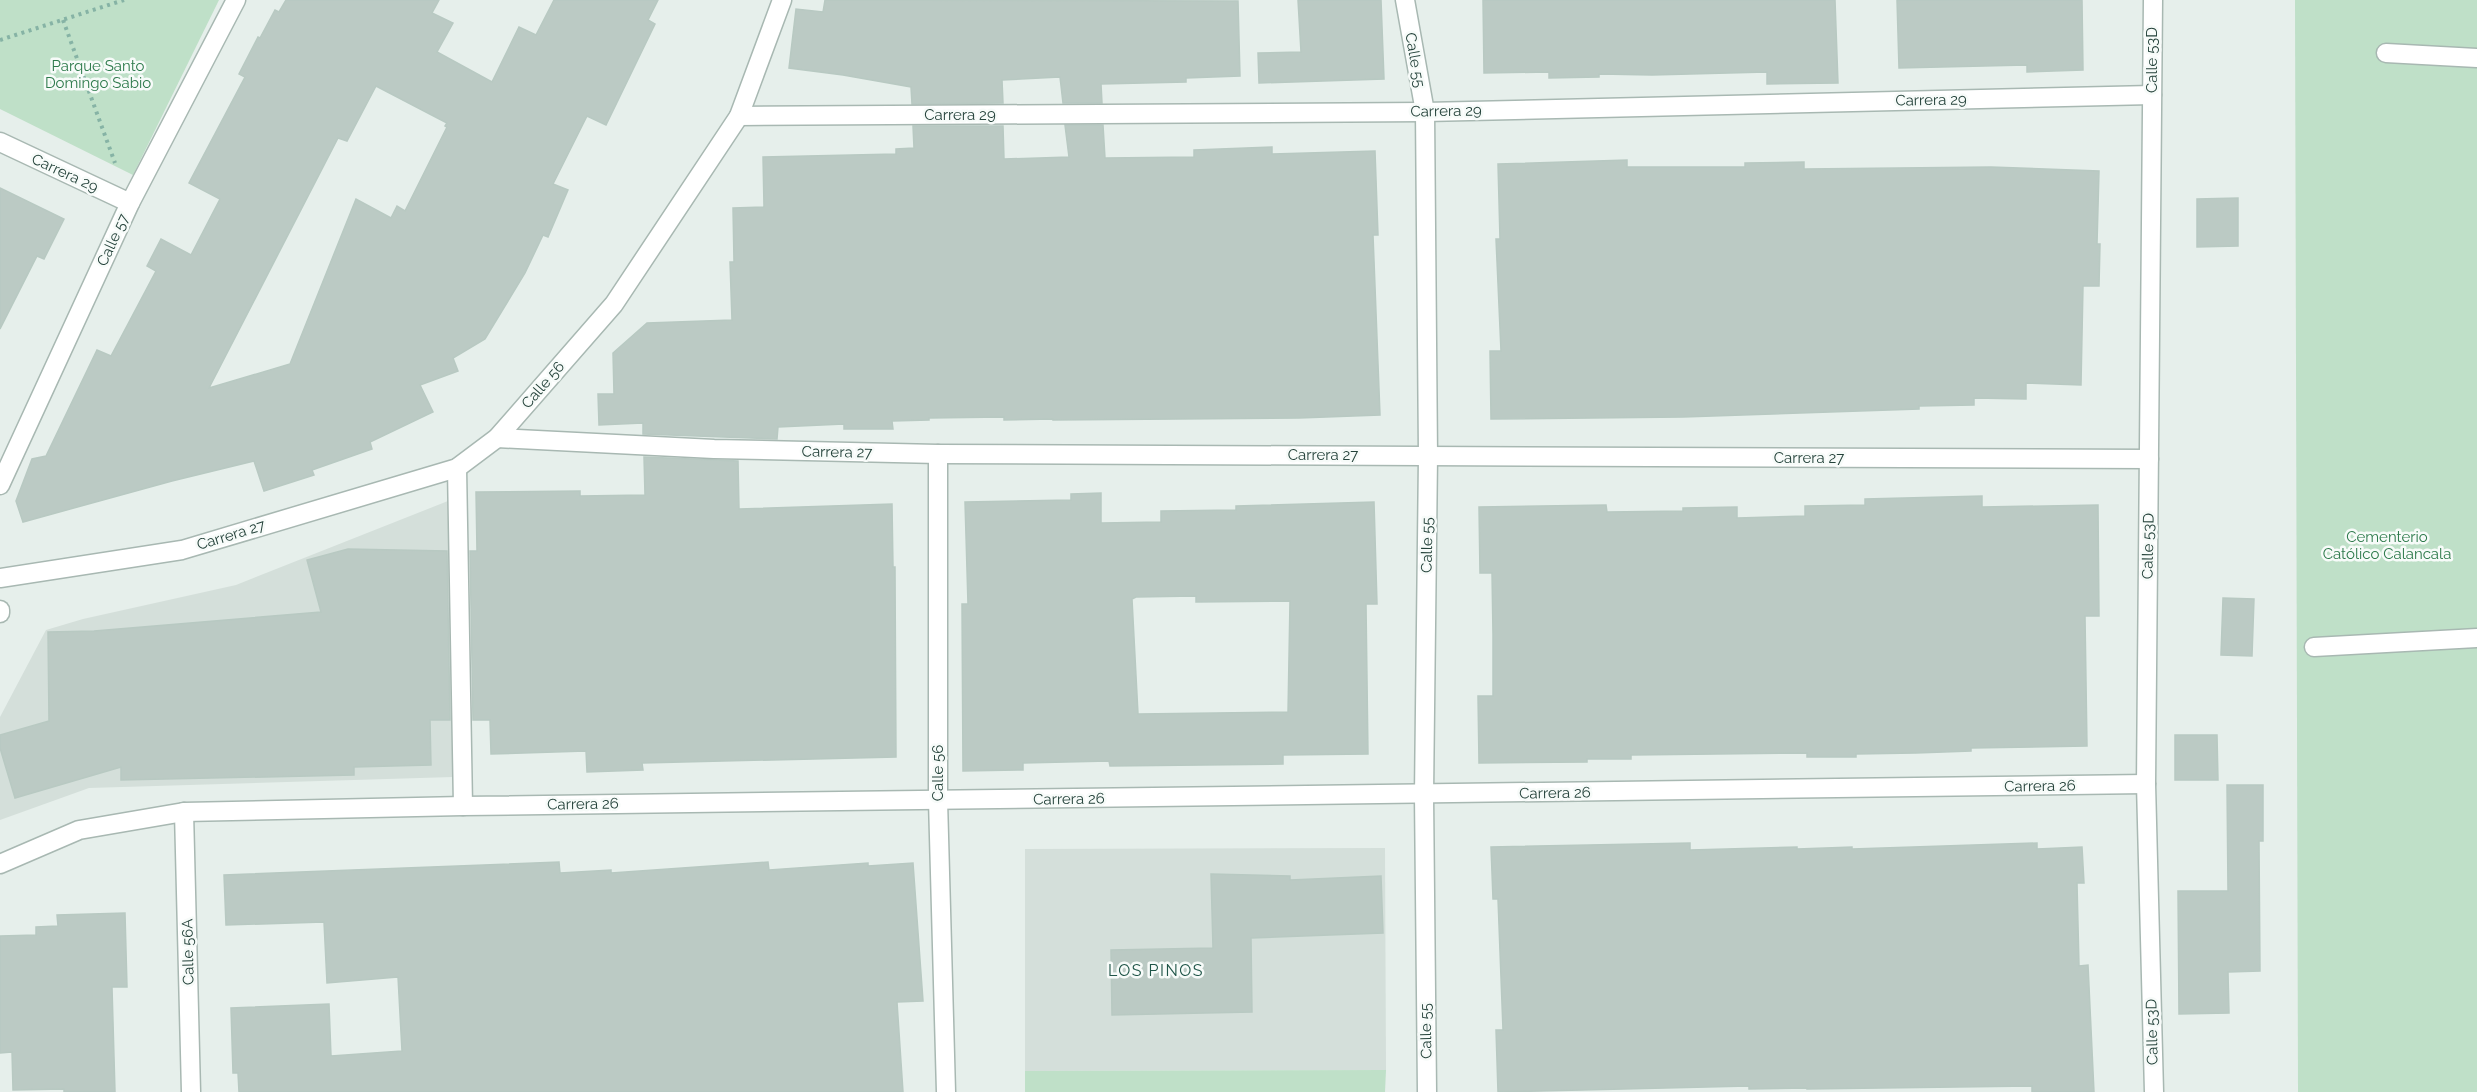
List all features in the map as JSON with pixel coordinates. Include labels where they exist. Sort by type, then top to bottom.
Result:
[{"type":"street","name":"Calle 57","points":[[0,485],[130,203],[236,0]]},
{"type":"street","name":"Calle 56","points":[[457,468],[497,438],[614,304],[739,116],[782,0]]},
{"type":"street","name":"Calle 55","points":[[1405,0],[1425,112],[1428,456],[1424,795],[1427,1092]]},
{"type":"street","name":"Calle 53D","points":[[2153,0],[2146,784],[2154,1092]]},
{"type":"street","points":[[2386,53],[2477,58]]},
{"type":"street","name":"Carrera 29","points":[[739,116],[1425,112],[2152,95]]},
{"type":"street","name":"Carrera 29","points":[[0,142],[130,203]]},
{"type":"street","name":"Carrera 27","points":[[497,438],[714,449],[938,454],[2149,459]]},
{"type":"street","name":"Calle 56","points":[[938,454],[938,800],[946,1092]]},
{"type":"street","points":[[457,468],[463,806]]},
{"type":"street","name":"Carrera 27","points":[[0,578],[182,550],[457,468]]},
{"type":"street","points":[[2314,647],[2477,638]]},
{"type":"street","name":"Carrera 26","points":[[0,864],[79,830],[184,812],[463,806],[2146,784]]},
{"type":"street","name":"Calle 56A","points":[[184,812],[191,1092]]},
{"type":"path","points":[[0,40],[124,0]]},
{"type":"path","points":[[63,20],[130,203]]},
{"type":"shaded area","points":[[453,499],[453,777],[89,788],[0,820],[0,717],[46,630],[83,619],[236,585]]},
{"type":"shaded area","points":[[1385,848],[1386,1070],[1025,1071],[1025,849]]},
{"type":"green space","name":"Parque Santo Domingo Sabio","points":[[0,0],[219,0],[133,175],[0,109]]},
{"type":"green space","name":"Cementerio Católico Calancala","points":[[2295,0],[2477,0],[2477,1092],[2298,1092]]},
{"type":"green space","points":[[1386,1070],[1385,1092],[1025,1092],[1025,1071]]},
{"type":"building","points":[[286,0],[439,0],[432,13],[453,23],[437,52],[492,82],[519,27],[536,35],[554,0],[658,0],[648,20],[655,24],[606,125],[587,116],[553,184],[568,190],[548,237],[543,235],[525,273],[485,339],[453,358],[458,371],[420,385],[433,412],[370,442],[372,449],[312,470],[314,475],[264,491],[254,461],[23,522],[16,501],[32,459],[46,456],[97,350],[111,356],[156,271],[147,266],[161,239],[191,255],[220,199],[189,183],[245,77],[239,74],[258,37],[260,38],[275,10],[279,12]],"holes":[[[376,86],[447,123],[405,211],[397,206],[391,218],[356,199],[290,364],[209,388],[338,138],[347,141]]]},
{"type":"building","points":[[825,0],[1238,1],[1240,76],[1186,78],[1186,82],[1101,84],[1102,103],[1063,103],[1060,77],[1002,80],[1003,103],[912,104],[911,87],[789,68],[796,9],[823,12]]},
{"type":"building","points":[[1298,0],[1381,0],[1384,79],[1259,83],[1258,53],[1301,52]]},
{"type":"building","points":[[1483,0],[1835,0],[1838,83],[1767,84],[1767,72],[1599,74],[1599,77],[1549,78],[1549,72],[1484,73]]},
{"type":"building","points":[[1897,0],[2082,0],[2083,70],[2027,72],[2027,65],[1899,68]]},
{"type":"building","points":[[1065,125],[1103,125],[1105,158],[1194,157],[1194,150],[1272,147],[1272,154],[1375,151],[1378,235],[1373,235],[1380,415],[1053,420],[1004,420],[1004,417],[929,418],[929,420],[892,421],[893,429],[844,429],[844,424],[778,427],[777,439],[643,434],[643,423],[599,425],[598,394],[614,394],[613,353],[647,323],[732,320],[730,262],[734,262],[733,208],[764,207],[763,157],[896,154],[896,149],[914,148],[913,126],[1003,126],[1004,159],[1069,157]]},
{"type":"building","points":[[1627,160],[1627,167],[1745,167],[1745,163],[1804,162],[1804,169],[1991,167],[2099,171],[2097,244],[2100,244],[2099,286],[2083,286],[2081,385],[2026,383],[2026,399],[1974,398],[1974,405],[1919,406],[1919,409],[1683,417],[1491,419],[1490,351],[1501,351],[1496,239],[1500,239],[1498,164]]},
{"type":"building","points":[[0,188],[64,219],[44,259],[37,256],[0,329]]},
{"type":"building","points":[[2238,198],[2238,246],[2197,247],[2197,199]]},
{"type":"building","points":[[644,457],[738,461],[739,509],[892,504],[893,567],[895,567],[896,757],[642,763],[643,770],[587,772],[586,751],[491,754],[490,720],[473,720],[470,551],[477,551],[476,492],[580,491],[580,496],[645,495]]},
{"type":"building","points":[[1101,493],[1101,523],[1161,522],[1161,511],[1236,510],[1236,506],[1374,502],[1377,604],[1366,604],[1368,754],[1283,755],[1283,764],[1110,766],[1109,761],[1023,763],[1023,770],[963,771],[962,604],[968,604],[965,502],[1071,500],[1071,494]],"holes":[[[1196,596],[1196,602],[1290,601],[1288,712],[1138,714],[1132,599],[1136,597]]]},
{"type":"building","points":[[1982,496],[1982,507],[2098,505],[2099,616],[2085,616],[2087,746],[1971,748],[1971,751],[1856,754],[1856,757],[1807,757],[1807,753],[1631,755],[1631,759],[1587,759],[1587,762],[1479,763],[1478,696],[1493,696],[1493,635],[1492,573],[1480,573],[1479,507],[1606,505],[1607,512],[1683,511],[1683,508],[1737,507],[1737,518],[1805,516],[1805,506],[1865,505],[1865,499]]},
{"type":"building","points":[[348,549],[447,551],[450,720],[430,720],[431,765],[354,767],[354,775],[121,780],[121,767],[15,798],[0,748],[0,735],[49,721],[48,632],[94,631],[321,612],[307,560]]},
{"type":"building","points":[[2223,598],[2254,599],[2252,656],[2221,655]]},
{"type":"building","points":[[2175,735],[2217,735],[2218,780],[2175,780]]},
{"type":"building","points":[[2227,785],[2263,785],[2263,841],[2259,841],[2260,971],[2228,972],[2229,1013],[2179,1014],[2178,891],[2228,891]]},
{"type":"building","points":[[1690,843],[1690,850],[1797,847],[1797,849],[1852,847],[1852,849],[2037,843],[2037,849],[2082,847],[2084,883],[2077,883],[2079,966],[2088,965],[2094,1092],[2032,1092],[2032,1086],[1749,1089],[1749,1086],[1498,1092],[1496,1030],[1503,1030],[1498,899],[1493,899],[1491,847]]},
{"type":"building","points":[[559,862],[560,873],[611,870],[611,873],[768,862],[769,870],[868,863],[868,866],[913,863],[923,1001],[897,1002],[903,1092],[239,1092],[238,1073],[233,1073],[231,1008],[329,1004],[331,1056],[402,1051],[398,977],[327,983],[324,922],[226,925],[224,875]]},
{"type":"building","points":[[1211,874],[1290,876],[1290,880],[1381,876],[1383,933],[1251,938],[1252,1012],[1112,1015],[1111,950],[1213,948]]},
{"type":"building","points":[[125,913],[127,987],[112,987],[115,1092],[64,1092],[64,1089],[13,1090],[12,1052],[0,1053],[0,936],[36,935],[36,927],[58,926],[57,915]]},
{"type":"district","name":"LOS PINOS","points":[[1156,970]]}]
